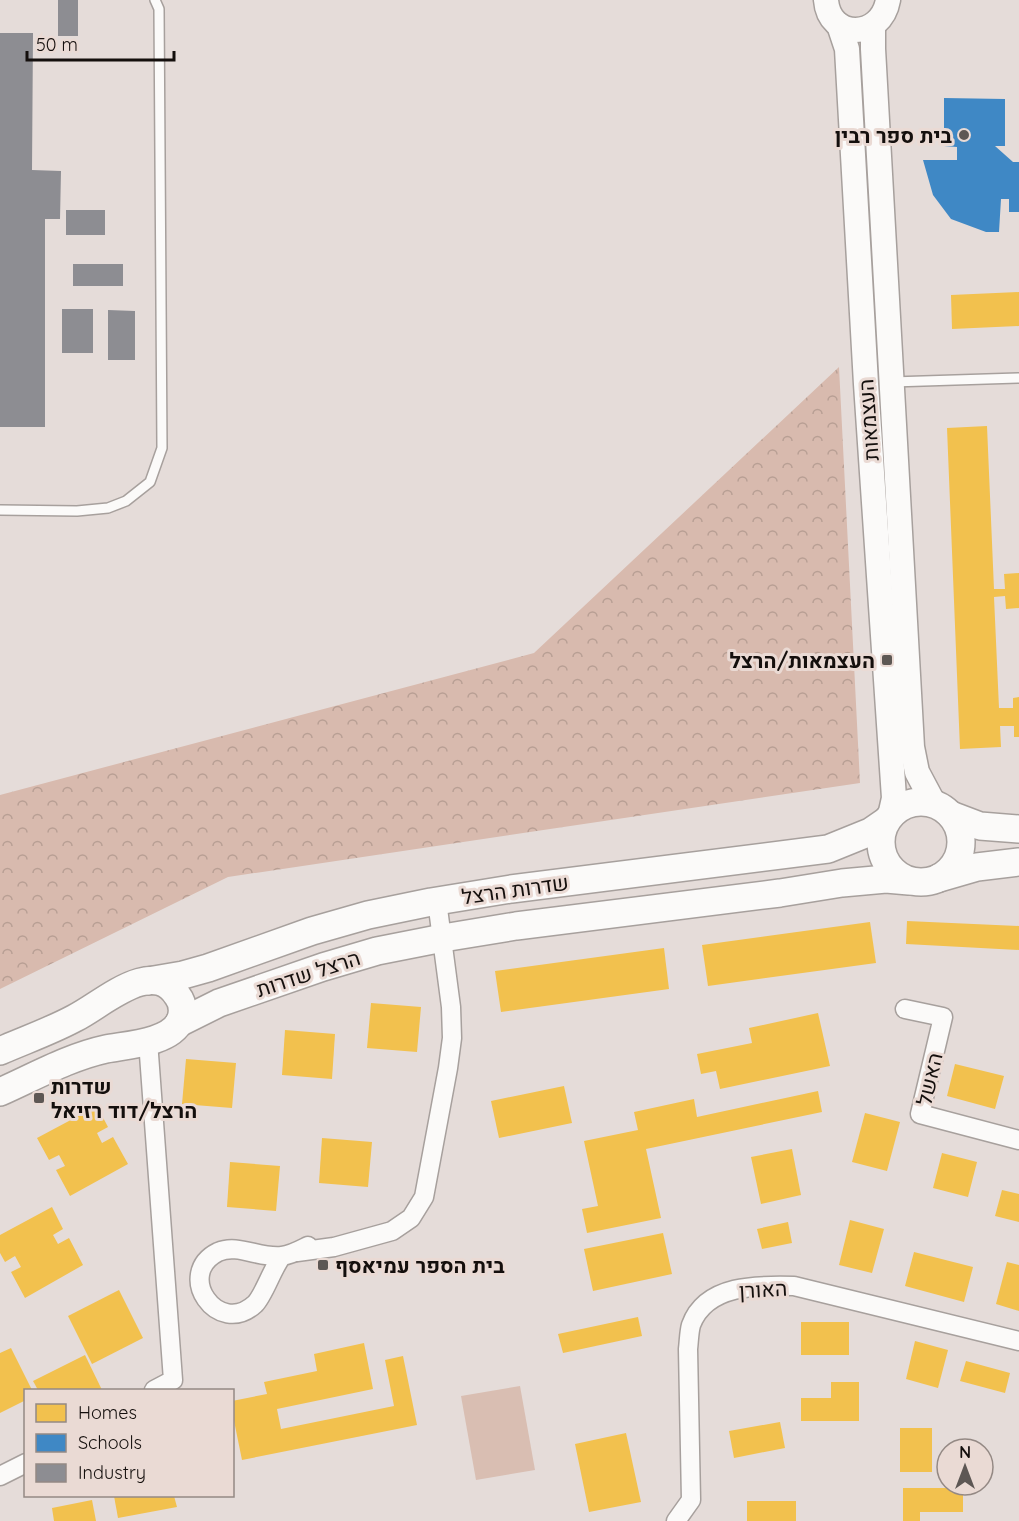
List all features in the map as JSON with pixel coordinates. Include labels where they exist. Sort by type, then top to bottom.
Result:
[{"type":"main road","points":[[1019,829],[980,826],[922,802],[910,803],[899,808],[888,818],[881,833],[880,845],[883,857],[893,871],[909,881],[919,882],[976,867],[1019,862]]},
{"type":"main road","points":[[938,878],[956,861],[961,838],[958,826],[942,810]]},
{"type":"main road","name":"שדרות הרצל","points":[[148,981],[208,968],[260,948],[357,918],[437,901],[511,889],[828,849],[859,837],[888,818]]},
{"type":"main road","name":"שדרות הרצל","points":[[443,938],[516,926],[780,893],[842,883],[886,879],[909,881]]},
{"type":"main road","name":"הרצל שדרות","points":[[179,1023],[219,1003],[313,970],[377,951],[443,938]]},
{"type":"main road","points":[[0,1051],[75,1019],[128,986],[161,980],[172,987],[180,999],[183,1011],[179,1023],[170,1031],[137,1044],[83,1056],[0,1092]]},
{"type":"main road","points":[[108,999],[101,1012],[101,1021],[106,1032],[113,1041],[137,1044]]},
{"type":"street","name":"העצמאות","points":[[826,0],[829,13],[839,25],[847,49],[866,384],[894,798],[888,818]]},
{"type":"street","points":[[839,25],[853,30],[864,30],[873,26],[881,19],[888,0]]},
{"type":"street","name":"העצמאות","points":[[873,26],[912,747],[917,772],[942,810]]},
{"type":"street","points":[[290,1254],[269,1276],[258,1301],[249,1308],[238,1313],[221,1312],[211,1306],[204,1297],[199,1281],[201,1271],[210,1257],[219,1252],[235,1249],[259,1254],[290,1254],[323,1240],[396,1218],[421,1204],[428,1180],[452,1038],[443,938],[437,901]]},
{"type":"street","name":"האשל","points":[[905,1009],[943,1017],[920,1114],[1019,1140]]},
{"type":"street","points":[[137,1044],[173,1380],[156,1389]]},
{"type":"street","name":"האורן","points":[[676,1521],[691,1500],[688,1349],[691,1325],[703,1306],[724,1292],[759,1285],[794,1286],[1019,1341]]},
{"type":"street","points":[[0,1476],[24,1464]]},
{"type":"lane","points":[[0,510],[77,511],[108,508],[126,501],[150,482],[162,448],[159,9],[155,0]]},
{"type":"lane","points":[[892,382],[1019,378]]},
{"type":"green space","points":[[839,367],[860,783],[228,877],[0,989],[0,795],[534,653]]},
{"type":"shaded area","points":[[520,1386],[535,1470],[476,1480],[461,1396]]},
{"type":"building: Homes","points":[[1019,292],[1019,326],[952,329],[951,295]]},
{"type":"building: Homes","points":[[987,426],[994,589],[1005,589],[1004,574],[1019,573],[1019,608],[1006,609],[1005,596],[994,597],[999,708],[1013,708],[1013,698],[1019,697],[1019,737],[1014,737],[1014,726],[1000,726],[1001,747],[960,749],[947,428]]},
{"type":"building: Homes","points":[[907,921],[1019,926],[1019,950],[906,944]]},
{"type":"building: Homes","points":[[870,922],[876,963],[708,986],[702,945]]},
{"type":"building: Homes","points":[[664,948],[669,989],[501,1012],[495,971]]},
{"type":"building: Homes","points":[[371,1003],[421,1007],[417,1052],[367,1048]]},
{"type":"building: Homes","points":[[818,1013],[830,1066],[720,1089],[716,1071],[701,1074],[697,1054],[752,1043],[749,1028]]},
{"type":"building: Homes","points":[[285,1030],[335,1034],[332,1079],[282,1075]]},
{"type":"building: Homes","points":[[186,1059],[236,1063],[232,1108],[182,1104]]},
{"type":"building: Homes","points":[[955,1064],[1004,1076],[995,1109],[947,1096]]},
{"type":"building: Homes","points":[[564,1086],[572,1123],[499,1138],[491,1101]]},
{"type":"building: Homes","points":[[818,1091],[822,1112],[646,1149],[661,1218],[587,1233],[582,1209],[598,1206],[584,1141],[638,1130],[634,1112],[694,1099],[697,1117]]},
{"type":"building: Homes","points":[[97,1106],[108,1127],[97,1133],[102,1143],[113,1137],[128,1164],[70,1196],[56,1170],[65,1166],[59,1155],[49,1160],[37,1138]]},
{"type":"building: Homes","points":[[865,1113],[900,1122],[887,1171],[852,1162]]},
{"type":"building: Homes","points":[[322,1138],[372,1142],[368,1187],[319,1183]]},
{"type":"building: Homes","points":[[792,1149],[801,1195],[761,1204],[751,1157]]},
{"type":"building: Homes","points":[[942,1153],[977,1162],[968,1197],[933,1188]]},
{"type":"building: Homes","points":[[230,1162],[280,1166],[276,1211],[227,1207]]},
{"type":"building: Homes","points":[[1002,1190],[1019,1194],[1019,1222],[995,1216]]},
{"type":"building: Homes","points":[[52,1207],[63,1229],[53,1235],[58,1244],[69,1238],[83,1265],[25,1298],[11,1272],[21,1267],[15,1256],[5,1262],[0,1253],[0,1235]]},
{"type":"building: Homes","points":[[850,1220],[884,1229],[872,1273],[839,1265]]},
{"type":"building: Homes","points":[[788,1222],[792,1243],[762,1249],[757,1229]]},
{"type":"building: Homes","points":[[663,1233],[672,1274],[593,1291],[584,1249]]},
{"type":"building: Homes","points":[[914,1252],[973,1267],[964,1302],[905,1286]]},
{"type":"building: Homes","points":[[1007,1262],[1019,1265],[1019,1311],[996,1304]]},
{"type":"building: Homes","points":[[119,1290],[143,1338],[92,1364],[68,1316]]},
{"type":"building: Homes","points":[[638,1317],[642,1336],[563,1353],[558,1334]]},
{"type":"building: Homes","points":[[801,1322],[849,1322],[849,1355],[801,1355]]},
{"type":"building: Homes","points":[[915,1341],[948,1350],[938,1388],[906,1379]]},
{"type":"building: Homes","points":[[364,1343],[373,1389],[277,1409],[281,1429],[394,1406],[385,1360],[403,1356],[417,1425],[242,1460],[234,1421],[234,1401],[267,1394],[264,1382],[317,1371],[314,1354]]},
{"type":"building: Homes","points":[[11,1348],[32,1389],[24,1389],[24,1401],[0,1413],[0,1353]]},
{"type":"building: Homes","points":[[85,1355],[102,1389],[37,1389],[33,1381]]},
{"type":"building: Homes","points":[[966,1361],[1010,1373],[1005,1393],[960,1381]]},
{"type":"building: Homes","points":[[831,1382],[859,1382],[859,1421],[801,1421],[801,1398],[831,1398]]},
{"type":"building: Homes","points":[[780,1422],[785,1448],[734,1458],[729,1431]]},
{"type":"building: Homes","points":[[900,1428],[932,1428],[932,1472],[900,1472]]},
{"type":"building: Homes","points":[[626,1433],[641,1502],[589,1512],[575,1444]]},
{"type":"building: Homes","points":[[903,1488],[935,1488],[935,1497],[963,1497],[963,1512],[920,1512],[920,1521],[903,1521]]},
{"type":"building: Homes","points":[[114,1497],[174,1497],[177,1507],[118,1518]]},
{"type":"building: Homes","points":[[92,1500],[96,1521],[54,1521],[52,1508]]},
{"type":"building: Homes","points":[[747,1501],[796,1501],[796,1521],[747,1521]]},
{"type":"building: Schools","points":[[944,98],[1005,99],[1005,146],[995,146],[1013,162],[1019,162],[1019,212],[1009,212],[1009,199],[1001,199],[999,232],[986,232],[951,219],[933,195],[923,160],[957,160],[957,147],[944,146]]},
{"type":"building: Industry","points":[[58,0],[78,0],[78,36],[58,36]]},
{"type":"building: Industry","points":[[0,33],[33,33],[32,170],[61,171],[60,219],[45,219],[45,427],[0,427]]},
{"type":"building: Industry","points":[[66,210],[105,210],[105,235],[66,235]]},
{"type":"building: Industry","points":[[73,264],[123,264],[123,286],[73,286]]},
{"type":"building: Industry","points":[[62,309],[93,309],[93,353],[62,353]]},
{"type":"building: Industry","points":[[108,310],[135,311],[135,360],[108,360]]},
{"type":"place","name":"בית ספר רבין","points":[[964,135]]},
{"type":"place","name":"העצמאות/הרצל","points":[[887,660]]},
{"type":"place","name":"שדרות הרצל/דוד רזיאל","points":[[39,1098]]},
{"type":"place","name":"בית הספר עמיאסף","points":[[323,1265]]}]
